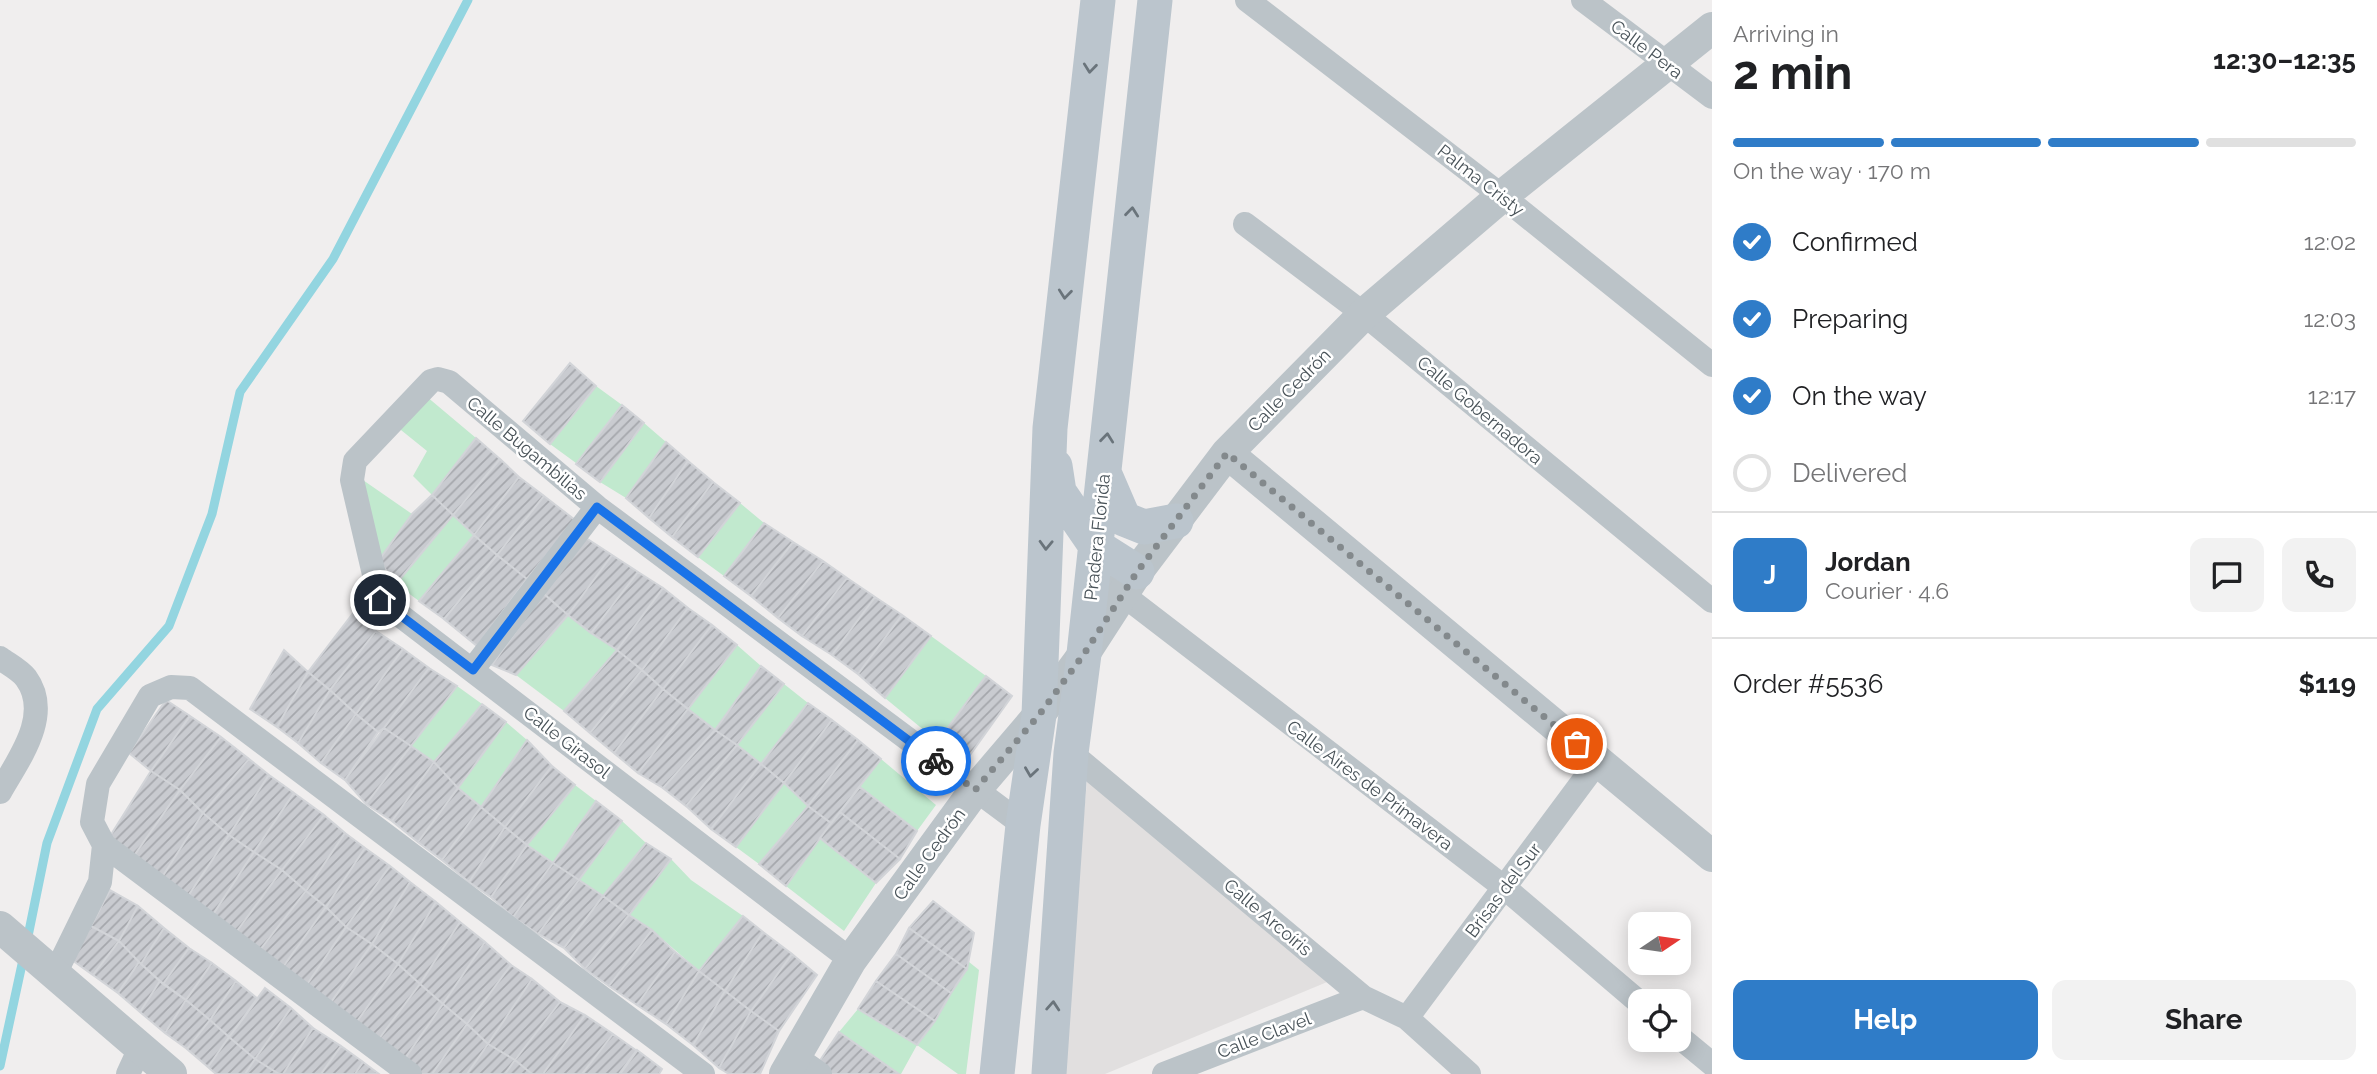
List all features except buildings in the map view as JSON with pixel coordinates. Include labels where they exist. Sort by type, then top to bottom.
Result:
[{"type":"main road","points":[[997,1074],[1023,825],[1039,715],[1050,428],[1098,0]]},
{"type":"main road","name":"Pradera Florida","points":[[1049,1074],[1071,752],[1084,654],[1112,573],[1104,473],[1155,0]]},
{"type":"main road","points":[[1050,428],[1059,492],[1112,573]]},
{"type":"main road","points":[[1104,473],[1124,519],[1144,527],[1176,521]]},
{"type":"main road","points":[[1023,825],[1042,854],[1061,900]]},
{"type":"street","name":"Palma Cristy","points":[[1247,0],[1502,196],[1712,365]]},
{"type":"street","name":"Calle Pera","points":[[1583,0],[1712,97]]},
{"type":"street","name":"Calle Cedrón","points":[[1112,573],[1176,521],[1227,453],[1364,314],[1502,196],[1712,28]]},
{"type":"street","name":"Calle Gobernadora","points":[[1245,224],[1364,314],[1712,601]]},
{"type":"street","name":"Calle Bugambilias","points":[[352,480],[355,461],[432,381],[439,379],[449,382],[597,507],[1023,825]]},
{"type":"street","points":[[1227,453],[1712,856]]},
{"type":"street","name":"Calle Girasol","points":[[352,480],[380,600],[851,960]]},
{"type":"street","points":[[473,670],[597,507]]},
{"type":"street","name":"Calle Aires de Primavera","points":[[1112,573],[1505,888],[1628,993]]},
{"type":"street","name":"Calle Cedrón","points":[[801,1068],[851,960],[975,790],[1039,715],[1084,654]]},
{"type":"street","points":[[0,658],[26,678],[37,704],[31,737],[0,792]]},
{"type":"street","points":[[410,1074],[104,845],[92,822],[98,784],[150,696],[171,687],[190,688],[703,1074]]},
{"type":"street","name":"Calle Arcoíris","points":[[1071,752],[1363,997],[1407,1018],[1468,1074]]},
{"type":"street","name":"Brisas del Sur","points":[[1407,1018],[1598,761]]},
{"type":"street","points":[[48,969],[100,882],[104,845]]},
{"type":"street","points":[[4,930],[48,969],[134,1061],[171,1074]]},
{"type":"street","name":"Calle Clavel","points":[[1164,1074],[1363,997]]},
{"type":"street","points":[[1691,1047],[1712,1064]]},
{"type":"shaded area","points":[[1088,771],[1332,980],[1105,1074],[1059,1074]]},
{"type":"green space","points":[[596,386],[622,405],[576,463],[550,444]]},
{"type":"green space","points":[[426,396],[476,438],[432,495],[413,476],[427,451],[396,426]]},
{"type":"green space","points":[[644,423],[666,442],[626,498],[600,482]]},
{"type":"green space","points":[[360,478],[412,514],[379,560]]},
{"type":"green space","points":[[740,503],[764,523],[724,576],[698,557]]},
{"type":"green space","points":[[453,515],[474,535],[419,601],[396,584]]},
{"type":"green space","points":[[568,615],[617,650],[564,711],[516,675]]},
{"type":"green space","points":[[931,636],[986,676],[937,741],[885,698]]},
{"type":"green space","points":[[737,645],[761,666],[715,730],[688,709]]},
{"type":"green space","points":[[784,684],[808,703],[761,764],[737,745]]},
{"type":"green space","points":[[457,686],[482,704],[434,762],[411,746]]},
{"type":"green space","points":[[506,722],[527,740],[481,807],[458,788]]},
{"type":"green space","points":[[881,759],[936,805],[917,831],[860,787]]},
{"type":"green space","points":[[784,783],[808,806],[759,864],[736,847]]},
{"type":"green space","points":[[575,785],[596,801],[553,863],[527,845]]},
{"type":"green space","points":[[622,821],[646,843],[603,896],[579,880]]},
{"type":"green space","points":[[820,838],[876,883],[844,931],[786,886]]},
{"type":"green space","points":[[671,859],[691,880],[743,916],[699,971],[652,930],[629,915]]},
{"type":"green space","points":[[969,962],[979,970],[966,1074],[958,1074],[917,1045]]},
{"type":"green space","points":[[858,1009],[917,1045],[899,1074],[839,1032]]},
{"type":"waterway","points":[[27,941],[47,843],[97,709],[169,626],[212,514],[240,392],[333,259],[468,0]]},
{"type":"waterway","points":[[0,1066],[24,955]]},
{"type":"way so far","points":[[936,761],[975,790],[1039,715],[1084,654],[1137,572],[1227,453],[1577,744]]},
{"type":"route","points":[[380,600],[473,670],[597,507],[936,761]]}]
